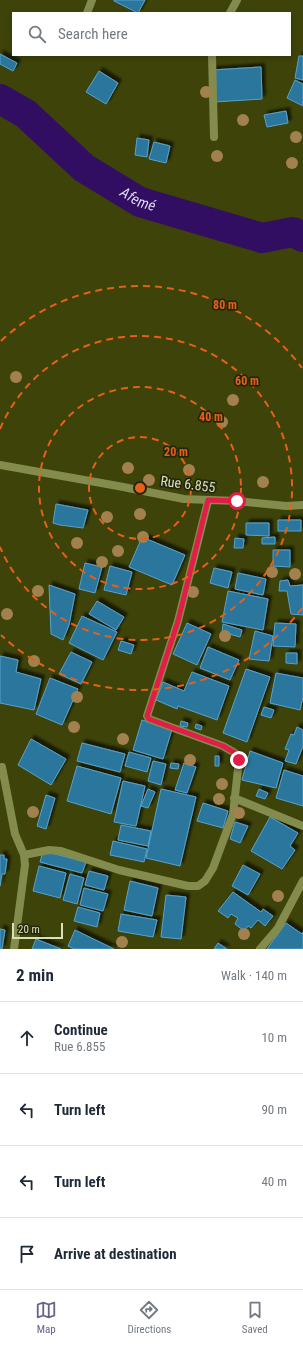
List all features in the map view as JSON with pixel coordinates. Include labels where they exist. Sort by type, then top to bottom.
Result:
[{"type":"street","points":[[87,12],[92,0]]},
{"type":"street","points":[[231,12],[237,0]]},
{"type":"street","points":[[212,56],[214,137]]},
{"type":"street","name":"Rue 6.855","points":[[0,465],[184,499],[237,501],[286,506],[303,505]]},
{"type":"street","points":[[24,855],[49,850],[61,851],[119,870],[188,886],[198,886],[205,881],[213,868],[233,814],[239,760],[235,753],[223,746],[149,719],[147,716],[178,621],[208,500]]},
{"type":"street","points":[[2,767],[15,834],[24,855],[25,865],[14,949]]},
{"type":"street","points":[[234,798],[303,826]]},
{"type":"street","points":[[260,949],[278,928],[303,881]]},
{"type":"building","points":[[114,0],[145,0],[139,12]]},
{"type":"building","points":[[0,54],[17,63],[13,71],[0,64]]},
{"type":"building","points":[[299,56],[303,56],[303,80],[295,78]]},
{"type":"building","points":[[261,67],[262,99],[214,102],[212,70]]},
{"type":"building","points":[[99,71],[118,83],[106,104],[86,92]]},
{"type":"building","points":[[295,80],[303,84],[303,106],[287,98]]},
{"type":"building","points":[[286,111],[288,123],[267,127],[264,115]]},
{"type":"building","points":[[137,138],[149,140],[147,157],[135,155]]},
{"type":"building","points":[[154,142],[170,146],[166,163],[149,159]]},
{"type":"building","points":[[56,504],[88,510],[83,528],[53,523]]},
{"type":"building","points":[[278,520],[301,520],[301,531],[278,531]]},
{"type":"building","points":[[246,523],[269,523],[269,536],[246,535]]},
{"type":"building","points":[[142,537],[185,555],[172,585],[129,567]]},
{"type":"building","points":[[275,537],[275,544],[262,544],[262,538]]},
{"type":"building","points":[[235,538],[244,539],[243,548],[234,548]]},
{"type":"building","points":[[273,550],[290,550],[290,567],[273,566]]},
{"type":"building","points":[[85,563],[102,567],[95,593],[79,589]]},
{"type":"building","points":[[110,566],[132,572],[126,595],[104,590]]},
{"type":"building","points":[[214,568],[232,572],[228,588],[210,583]]},
{"type":"building","points":[[238,573],[266,579],[263,595],[235,589]]},
{"type":"building","points":[[288,580],[290,586],[303,585],[303,615],[291,614],[287,591],[279,591],[280,581]]},
{"type":"building","points":[[49,585],[75,594],[69,625],[63,640],[51,634]]},
{"type":"building","points":[[228,591],[268,599],[263,630],[222,622]]},
{"type":"building","points":[[97,601],[124,617],[116,630],[89,614]]},
{"type":"building","points":[[82,616],[117,632],[103,660],[69,643]]},
{"type":"building","points":[[187,623],[211,634],[197,665],[173,654]]},
{"type":"building","points":[[275,623],[296,624],[295,647],[273,646]]},
{"type":"building","points":[[223,624],[242,630],[240,637],[222,632]]},
{"type":"building","points":[[255,631],[273,636],[269,661],[249,659]]},
{"type":"building","points":[[121,641],[134,645],[131,654],[118,650]]},
{"type":"building","points":[[208,647],[239,660],[230,680],[200,668]]},
{"type":"building","points":[[71,652],[92,662],[81,684],[59,674]]},
{"type":"building","points":[[286,653],[297,653],[297,664],[286,663]]},
{"type":"building","points":[[0,656],[18,660],[16,672],[41,679],[34,710],[0,703]]},
{"type":"building","points":[[246,669],[270,677],[247,742],[223,733]]},
{"type":"building","points":[[192,672],[229,686],[217,720],[178,706],[177,709],[156,700],[163,682],[184,691]]},
{"type":"building","points":[[276,673],[303,678],[303,697],[300,710],[270,703]]},
{"type":"building","points":[[50,678],[78,689],[62,725],[36,714]]},
{"type":"building","points":[[264,707],[274,710],[271,718],[261,715]]},
{"type":"building","points":[[142,720],[172,729],[163,759],[133,750]]},
{"type":"building","points":[[181,721],[188,723],[187,727],[180,726]]},
{"type":"building","points":[[196,724],[202,726],[201,730],[195,728]]},
{"type":"building","points":[[297,727],[303,730],[303,746],[296,764],[285,761],[289,750],[285,749],[291,734],[294,735]]},
{"type":"building","points":[[31,739],[66,759],[51,785],[18,765]]},
{"type":"building","points":[[82,743],[125,754],[120,772],[77,761]]},
{"type":"building","points":[[250,751],[283,763],[276,788],[242,780]]},
{"type":"building","points":[[129,752],[151,758],[147,772],[125,766]]},
{"type":"building","points":[[215,756],[219,756],[219,766],[215,766]]},
{"type":"building","points":[[153,761],[166,764],[161,785],[148,781]]},
{"type":"building","points":[[171,763],[179,764],[178,769],[170,768]]},
{"type":"building","points":[[184,763],[196,767],[187,793],[175,790]]},
{"type":"building","points":[[77,766],[121,778],[111,814],[67,801]]},
{"type":"building","points":[[284,770],[303,776],[303,806],[276,798]]},
{"type":"building","points":[[123,781],[145,786],[136,826],[114,822]]},
{"type":"building","points":[[148,789],[155,792],[148,808],[141,806]]},
{"type":"building","points":[[161,789],[196,797],[180,866],[146,858]]},
{"type":"building","points":[[259,789],[268,793],[265,799],[256,796]]},
{"type":"building","points":[[46,795],[55,798],[46,829],[37,826]]},
{"type":"building","points":[[203,803],[228,811],[223,828],[197,821]]},
{"type":"building","points":[[270,817],[298,833],[290,846],[295,850],[282,869],[251,851]]},
{"type":"building","points":[[235,822],[248,826],[240,843],[230,839]]},
{"type":"building","points":[[121,825],[151,831],[148,846],[118,840]]},
{"type":"building","points":[[113,841],[147,849],[144,862],[110,855]]},
{"type":"building","points":[[43,851],[86,862],[82,873],[40,862]]},
{"type":"building","points":[[0,855],[4,855],[4,859],[7,859],[5,874],[2,874],[0,886]]},
{"type":"building","points":[[243,865],[260,874],[248,895],[232,886]]},
{"type":"building","points":[[39,866],[66,873],[60,898],[33,891]]},
{"type":"building","points":[[89,871],[108,876],[104,890],[85,885]]},
{"type":"building","points":[[70,874],[84,878],[77,904],[63,900]]},
{"type":"building","points":[[130,881],[158,888],[152,916],[124,910]]},
{"type":"building","points":[[84,888],[108,894],[103,911],[80,905]]},
{"type":"building","points":[[233,892],[261,912],[263,909],[273,916],[265,926],[258,920],[251,928],[248,926],[244,931],[235,924],[238,918],[231,914],[228,918],[218,911]]},
{"type":"building","points":[[166,895],[186,897],[181,939],[161,937]]},
{"type":"building","points":[[78,907],[100,913],[97,927],[74,921]]},
{"type":"building","points":[[121,914],[157,920],[153,937],[118,931]]},
{"type":"building","points":[[286,923],[302,934],[303,932],[303,949],[267,949]]},
{"type":"building","points":[[0,929],[5,930],[2,949],[0,949]]},
{"type":"building","points":[[75,930],[114,949],[74,949],[68,946]]},
{"type":"building","points":[[36,939],[61,949],[32,949]]},
{"type":"building","points":[[218,943],[227,949],[214,949]]},
{"type":"waterway","name":"Afemé","points":[[0,99],[26,114],[84,168],[140,202],[262,238],[293,232],[303,237]]},
{"type":"route","points":[[237,501],[208,500],[178,621],[147,712],[147,716],[149,719],[223,746],[235,753],[239,760]]}]
